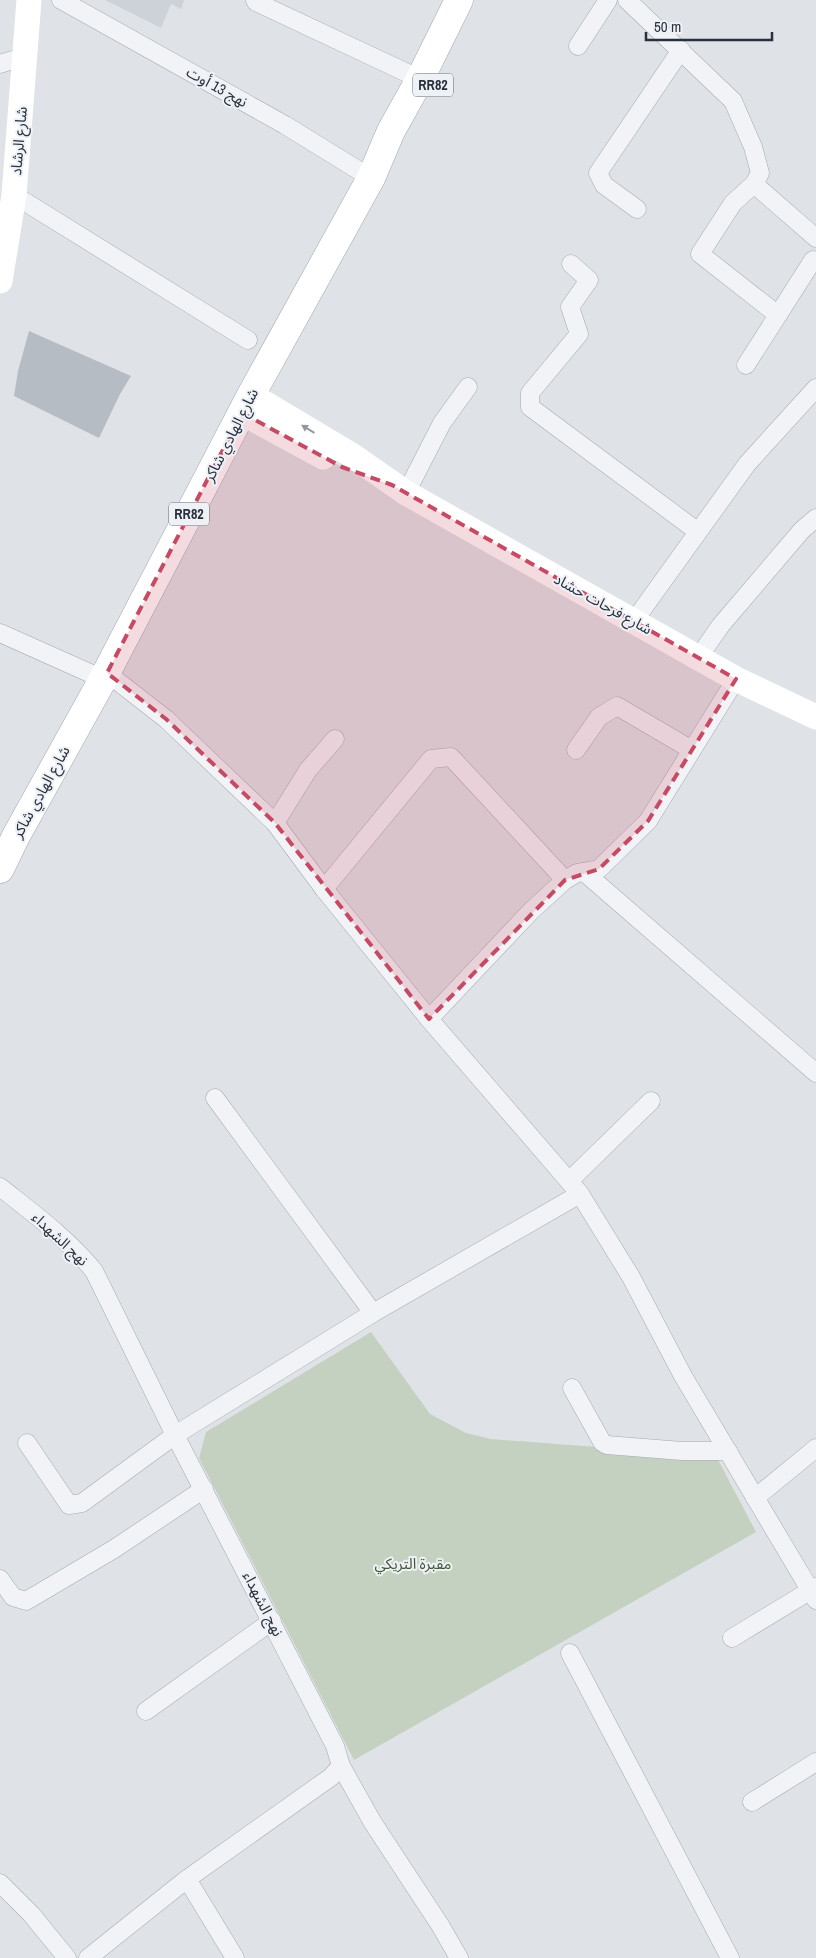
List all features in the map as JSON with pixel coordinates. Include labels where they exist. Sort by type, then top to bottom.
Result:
[{"type":"main road","name":"شارع الهادي شاكر","points":[[0,870],[16,836],[105,676],[246,404],[375,169],[391,131],[420,80],[459,0]]},
{"type":"main road","name":"شارع الهادي شاكر","points":[[375,169],[406,138],[463,27],[474,0]]},
{"type":"street","name":"شارع الرشاد","points":[[0,281],[14,196],[29,0]]},
{"type":"street","name":"نهج 13 أوت","points":[[61,0],[285,125],[375,169]]},
{"type":"street","points":[[255,0],[420,80]]},
{"type":"street","points":[[578,46],[608,0]]},
{"type":"street","points":[[627,0],[733,101],[753,147],[760,173],[754,184],[733,203],[700,254],[778,315]]},
{"type":"street","points":[[637,209],[604,185],[598,173],[681,50]]},
{"type":"street","points":[[0,64],[26,56]]},
{"type":"street","points":[[754,184],[816,238]]},
{"type":"street","points":[[14,196],[248,340]]},
{"type":"street","points":[[746,365],[813,260],[816,263]]},
{"type":"street","points":[[571,264],[588,280],[570,307],[579,334],[530,394],[530,407],[697,531]]},
{"type":"street","points":[[399,489],[442,422],[468,387]]},
{"type":"street","points":[[634,621],[747,464],[816,388]]},
{"type":"street","name":"شارع فرحات حشاد","points":[[246,404],[342,467],[399,489],[736,679],[816,717]]},
{"type":"street","points":[[698,658],[721,625],[802,530],[816,518]]},
{"type":"street","points":[[0,633],[105,676],[166,719],[274,823],[324,889],[429,1018],[574,1187],[631,1277],[683,1376],[814,1593],[732,1638]]},
{"type":"street","points":[[429,1018],[531,911],[565,880],[577,873],[599,869],[648,821],[736,679]]},
{"type":"street","points":[[576,750],[599,717],[617,706],[692,750]]},
{"type":"street","points":[[274,823],[308,770],[335,739]]},
{"type":"street","points":[[324,889],[431,759],[451,757],[565,880]]},
{"type":"street","points":[[584,872],[816,1073]]},
{"type":"street","points":[[215,1098],[373,1313]]},
{"type":"street","points":[[27,1443],[69,1505],[82,1503],[175,1435],[574,1187],[651,1101]]},
{"type":"street","name":"نهج الشهداء","points":[[0,1187],[57,1232],[94,1271],[175,1435],[272,1620],[335,1746],[341,1766],[373,1823],[440,1925],[459,1958]]},
{"type":"street","points":[[572,1388],[602,1442],[608,1445],[682,1451],[728,1451]]},
{"type":"street","points":[[755,1498],[816,1448]]},
{"type":"street","points":[[0,1579],[13,1597],[26,1601],[114,1549],[204,1489]]},
{"type":"street","points":[[146,1711],[272,1620]]},
{"type":"street","points":[[570,1653],[730,1958]]},
{"type":"street","points":[[752,1802],[816,1762]]},
{"type":"street","points":[[88,1958],[187,1879],[331,1777],[341,1766]]},
{"type":"street","points":[[187,1879],[235,1958]]},
{"type":"street","points":[[0,1883],[31,1914],[67,1958]]},
{"type":"highlighted area","points":[[242,413],[342,467],[392,485],[736,679],[648,821],[599,869],[565,880],[429,1019],[275,823],[166,719],[107,673]]},
{"type":"shaded area","points":[[105,0],[184,0],[181,9],[171,4],[161,28]]},
{"type":"green space","name":"مقبرة التريكي","points":[[371,1332],[430,1414],[466,1433],[491,1439],[716,1456],[756,1532],[354,1760],[199,1458],[206,1432]]},
{"type":"building","points":[[29,331],[131,376],[120,394],[99,438],[14,396],[18,371]]}]
